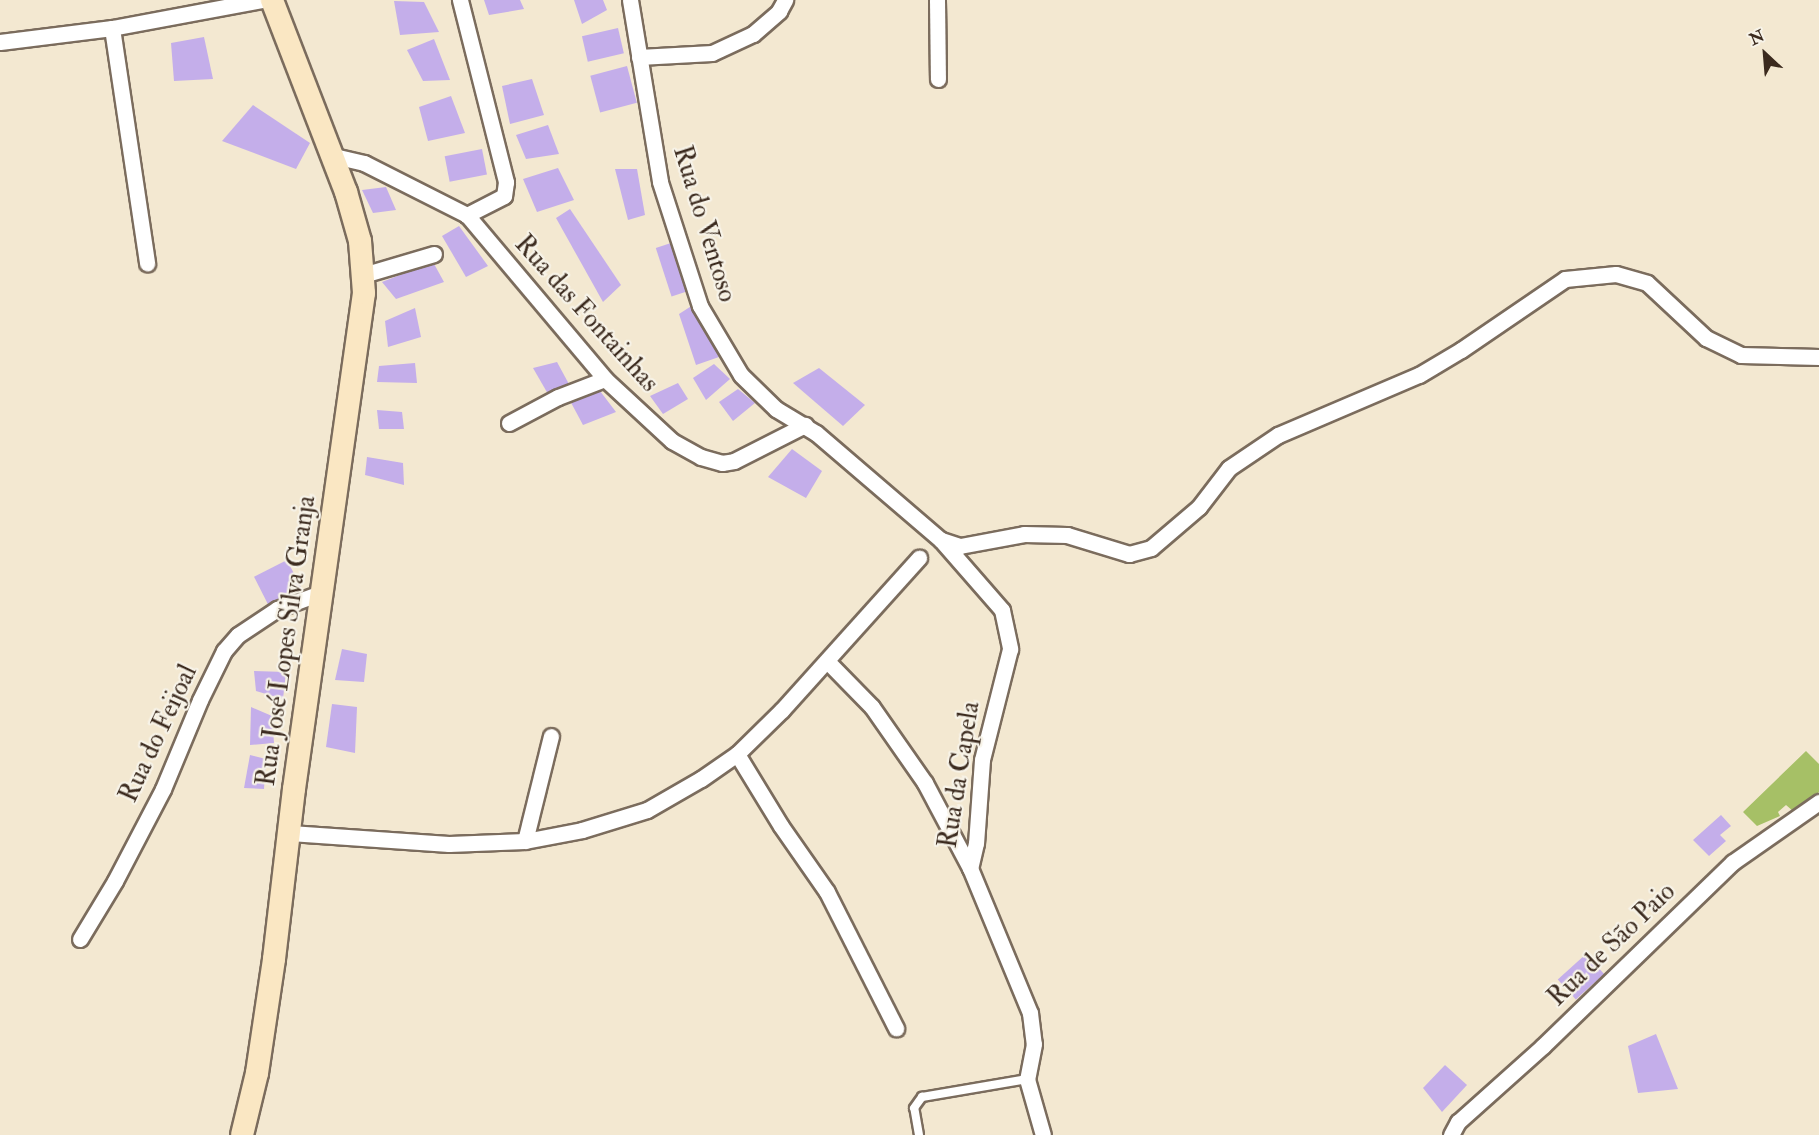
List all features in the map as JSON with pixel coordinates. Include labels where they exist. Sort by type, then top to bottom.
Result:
[{"type":"main road","name":"Rua José Lopes Silva Granja","points":[[242,1135],[257,1073],[363,304],[360,242],[334,156],[272,0]]},
{"type":"street","points":[[0,42],[112,28],[261,0]]},
{"type":"street","points":[[460,0],[506,182],[504,196],[467,215]]},
{"type":"street","name":"Rua do Ventoso","points":[[630,0],[660,182],[700,306],[741,375],[776,410],[805,424],[942,540]]},
{"type":"street","points":[[639,57],[712,53],[753,34],[779,11],[785,0]]},
{"type":"street","points":[[937,0],[938,79]]},
{"type":"street","points":[[112,28],[147,263]]},
{"type":"street","name":"Rua das Fontainhas","points":[[334,156],[364,163],[467,215],[605,379],[672,441],[701,457],[722,463],[734,461],[805,424]]},
{"type":"street","points":[[363,275],[434,254]]},
{"type":"street","points":[[942,540],[960,546],[1024,534],[1067,535],[1129,554],[1151,548],[1198,507],[1229,468],[1278,435],[1419,375],[1461,350],[1565,279],[1616,274],[1647,283],[1706,338],[1741,355],[1819,357]]},
{"type":"street","points":[[509,423],[558,397],[605,379]]},
{"type":"street","name":"Rua da Capela","points":[[942,540],[1002,610],[1010,649],[981,760],[976,843],[970,868],[1030,1013],[1034,1044],[1027,1079],[1042,1135]]},
{"type":"street","points":[[290,833],[449,844],[525,841],[582,830],[647,810],[701,779],[737,754],[782,710],[919,558]]},
{"type":"street","name":"Rua do Feijoal","points":[[80,939],[115,881],[163,789],[200,700],[224,651],[238,635],[277,609],[323,592]]},
{"type":"street","points":[[827,661],[872,707],[925,783],[970,868]]},
{"type":"street","points":[[525,841],[551,736]]},
{"type":"street","points":[[737,754],[827,892],[896,1028]]},
{"type":"street","name":"Rua de São Paio","points":[[1451,1135],[1458,1122],[1543,1046],[1732,862],[1819,802]]},
{"type":"lane","points":[[919,1135],[915,1108],[922,1097],[1027,1079]]},
{"type":"green space","points":[[1806,751],[1819,764],[1819,792],[1806,804],[1793,811],[1786,805],[1778,812],[1780,816],[1757,826],[1743,812]]},
{"type":"building","points":[[484,0],[520,0],[524,9],[489,15]]},
{"type":"building","points":[[574,0],[603,0],[607,10],[582,24]]},
{"type":"building","points":[[394,1],[424,2],[439,32],[400,35]]},
{"type":"building","points":[[618,28],[624,53],[588,62],[582,36]]},
{"type":"building","points":[[204,37],[213,79],[174,81],[171,43]]},
{"type":"building","points":[[434,39],[450,80],[423,81],[407,50]]},
{"type":"building","points":[[627,66],[637,103],[600,113],[590,76]]},
{"type":"building","points":[[532,79],[544,115],[510,124],[502,86]]},
{"type":"building","points":[[451,96],[465,133],[428,141],[419,107]]},
{"type":"building","points":[[253,105],[310,143],[296,169],[222,141]]},
{"type":"building","points":[[548,125],[559,154],[526,159],[516,135]]},
{"type":"building","points":[[482,149],[487,175],[450,182],[445,156]]},
{"type":"building","points":[[558,168],[574,200],[537,212],[523,179]]},
{"type":"building","points":[[615,169],[637,169],[645,215],[628,220]]},
{"type":"building","points":[[386,187],[396,210],[373,213],[362,190]]},
{"type":"building","points":[[570,209],[621,285],[603,302],[556,218]]},
{"type":"building","points":[[459,226],[488,266],[466,277],[442,236]]},
{"type":"building","points":[[671,243],[687,292],[672,296],[656,248]]},
{"type":"building","points":[[433,262],[444,282],[396,299],[382,282]]},
{"type":"building","points":[[693,305],[719,357],[696,365],[679,314]]},
{"type":"building","points":[[415,308],[421,337],[388,347],[385,321]]},
{"type":"building","points":[[557,362],[570,386],[548,394],[533,368]]},
{"type":"building","points":[[415,363],[417,383],[377,382],[379,366]]},
{"type":"building","points":[[714,364],[730,379],[706,400],[693,378]]},
{"type":"building","points":[[819,368],[865,405],[843,426],[793,383]]},
{"type":"building","points":[[678,383],[688,399],[663,414],[650,396]]},
{"type":"building","points":[[597,387],[616,412],[583,425],[568,397]]},
{"type":"building","points":[[738,389],[755,403],[733,421],[719,402]]},
{"type":"building","points":[[377,410],[402,412],[404,429],[379,429]]},
{"type":"building","points":[[792,449],[822,471],[806,498],[768,477]]},
{"type":"building","points":[[367,457],[403,463],[404,485],[365,475]]},
{"type":"building","points":[[287,560],[301,588],[268,604],[254,577]]},
{"type":"building","points":[[342,649],[367,654],[364,682],[335,680]]},
{"type":"building","points":[[254,671],[286,672],[283,699],[256,691]]},
{"type":"building","points":[[332,704],[357,707],[355,753],[326,747]]},
{"type":"building","points":[[251,707],[272,716],[274,743],[250,745]]},
{"type":"building","points":[[250,755],[266,759],[264,789],[244,788]]},
{"type":"building","points":[[1721,815],[1731,826],[1720,835],[1726,841],[1709,856],[1693,840]]},
{"type":"building","points":[[1586,954],[1604,974],[1576,999],[1558,979]]},
{"type":"building","points":[[1656,1034],[1678,1089],[1638,1093],[1628,1046]]},
{"type":"building","points":[[1445,1065],[1467,1085],[1442,1112],[1423,1088]]}]
